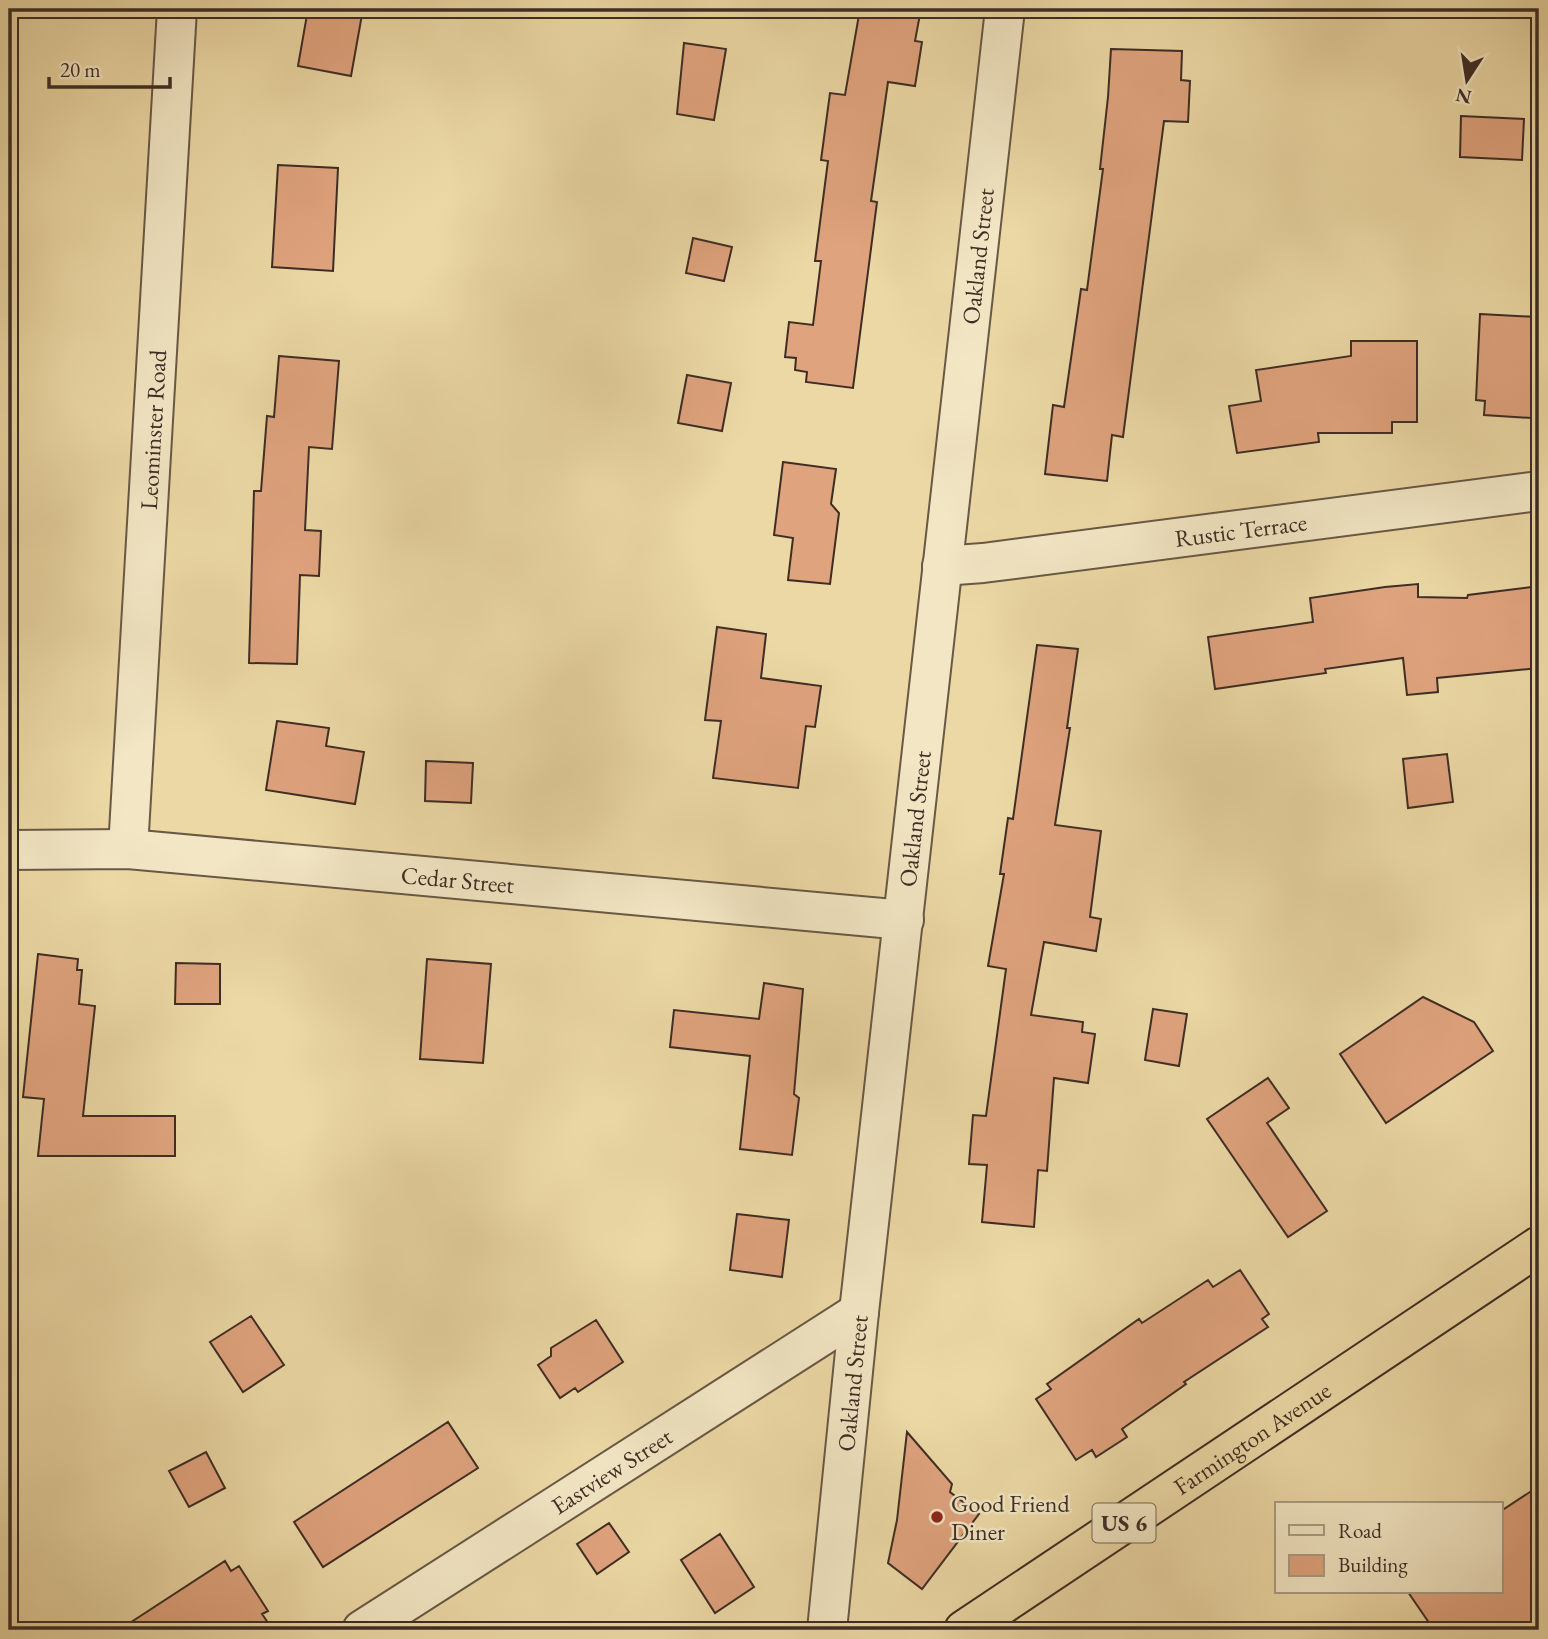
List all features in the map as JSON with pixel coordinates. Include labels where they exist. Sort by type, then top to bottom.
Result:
[{"type":"highway","name":"Farmington Avenue","points":[[964,1630],[1539,1246]]},
{"type":"street","name":"Leominster Road","points":[[128,849],[177,9]]},
{"type":"street","name":"Oakland Street","points":[[827,1630],[859,1312],[1005,9]]},
{"type":"street","name":"Rustic Terrace","points":[[942,566],[984,563],[1539,491]]},
{"type":"street","name":"Cedar Street","points":[[9,850],[128,849],[904,920]]},
{"type":"street","name":"Eastview Street","points":[[362,1630],[859,1312]]},
{"type":"building","points":[[308,9],[363,9],[351,76],[298,66]]},
{"type":"building","points":[[860,9],[888,14],[889,9],[921,9],[915,41],[922,42],[915,86],[888,82],[871,201],[877,202],[853,388],[806,382],[807,372],[795,370],[796,358],[785,357],[789,322],[813,325],[821,261],[815,261],[828,161],[821,160],[830,93],[845,95]]},
{"type":"building","points":[[684,43],[726,49],[714,120],[677,114]]},
{"type":"building","points":[[1111,49],[1182,51],[1181,80],[1190,81],[1188,122],[1164,121],[1123,437],[1112,435],[1107,481],[1045,474],[1053,405],[1064,407],[1081,289],[1087,290],[1103,169],[1100,169]]},
{"type":"building","points":[[1461,116],[1524,119],[1522,160],[1460,157]]},
{"type":"building","points":[[278,165],[338,168],[333,271],[272,267]]},
{"type":"building","points":[[693,238],[732,247],[724,281],[686,273]]},
{"type":"building","points":[[1480,314],[1536,317],[1531,418],[1484,415],[1485,401],[1476,400]]},
{"type":"building","points":[[1351,341],[1417,341],[1417,422],[1392,422],[1392,433],[1318,433],[1319,442],[1237,453],[1229,406],[1261,401],[1256,370],[1351,356]]},
{"type":"building","points":[[279,356],[339,361],[332,449],[309,447],[305,530],[321,531],[319,576],[300,575],[297,664],[249,663],[254,491],[261,491],[267,416],[274,417]]},
{"type":"building","points":[[687,375],[731,383],[722,431],[678,423]]},
{"type":"building","points":[[783,462],[836,469],[831,504],[839,513],[830,584],[788,580],[793,538],[774,535]]},
{"type":"building","points":[[1418,584],[1418,597],[1467,598],[1468,595],[1539,586],[1539,668],[1437,678],[1438,692],[1407,695],[1403,658],[1325,669],[1326,673],[1215,689],[1208,637],[1313,622],[1310,598]]},
{"type":"building","points":[[717,627],[766,634],[761,678],[821,686],[815,727],[806,726],[798,788],[713,778],[721,721],[705,720]]},
{"type":"building","points":[[1037,645],[1078,649],[1067,728],[1070,728],[1055,825],[1101,831],[1090,917],[1101,919],[1096,951],[1044,942],[1031,1015],[1083,1022],[1082,1032],[1095,1034],[1088,1083],[1054,1078],[1047,1171],[1038,1170],[1034,1227],[982,1222],[987,1165],[969,1164],[973,1115],[986,1116],[1006,969],[988,966],[1004,874],[1000,874],[1008,818],[1013,819]]},
{"type":"building","points":[[277,721],[329,728],[326,746],[364,752],[355,804],[266,790]]},
{"type":"building","points":[[1447,754],[1453,802],[1408,808],[1403,759]]},
{"type":"building","points":[[426,761],[473,763],[471,803],[425,801]]},
{"type":"building","points":[[38,954],[78,959],[77,970],[82,970],[79,1004],[95,1006],[83,1116],[175,1116],[175,1156],[38,1156],[44,1099],[23,1097]]},
{"type":"building","points":[[427,959],[491,964],[483,1063],[420,1059]]},
{"type":"building","points":[[176,963],[220,964],[220,1004],[175,1004]]},
{"type":"building","points":[[764,983],[803,989],[794,1094],[799,1098],[792,1155],[740,1149],[750,1056],[670,1047],[674,1010],[759,1019]]},
{"type":"building","points":[[1423,997],[1474,1022],[1493,1051],[1386,1123],[1340,1054]]},
{"type":"building","points":[[1153,1009],[1187,1014],[1179,1066],[1145,1060]]},
{"type":"building","points":[[1268,1078],[1289,1108],[1267,1123],[1327,1211],[1288,1237],[1207,1119]]},
{"type":"building","points":[[737,1214],[789,1220],[782,1277],[730,1270]]},
{"type":"building","points":[[1240,1270],[1269,1314],[1262,1319],[1268,1327],[1184,1382],[1186,1384],[1122,1429],[1127,1437],[1096,1457],[1092,1450],[1076,1460],[1036,1399],[1051,1389],[1047,1384],[1139,1319],[1142,1323],[1208,1280],[1213,1287]]},
{"type":"building","points":[[251,1316],[284,1365],[243,1392],[210,1342]]},
{"type":"building","points":[[596,1320],[623,1362],[578,1392],[575,1388],[560,1398],[538,1365],[551,1356],[551,1348]]},
{"type":"building","points":[[448,1422],[478,1468],[323,1567],[294,1522]]},
{"type":"building","name":"Good Friend Diner","points":[[907,1432],[952,1484],[950,1492],[979,1514],[922,1589],[888,1563],[897,1520]]},
{"type":"building","points":[[206,1452],[225,1488],[189,1507],[169,1471]]},
{"type":"building","points":[[1539,1486],[1539,1630],[1434,1630],[1409,1594],[1502,1594],[1502,1510]]},
{"type":"building","points":[[609,1523],[629,1552],[597,1574],[577,1544]]},
{"type":"building","points":[[720,1534],[754,1587],[715,1613],[681,1560]]},
{"type":"building","points":[[225,1561],[231,1571],[239,1566],[268,1611],[262,1614],[273,1630],[119,1630]]},
{"type":"place","name":"Good Friend Diner","points":[[937,1517]]}]
